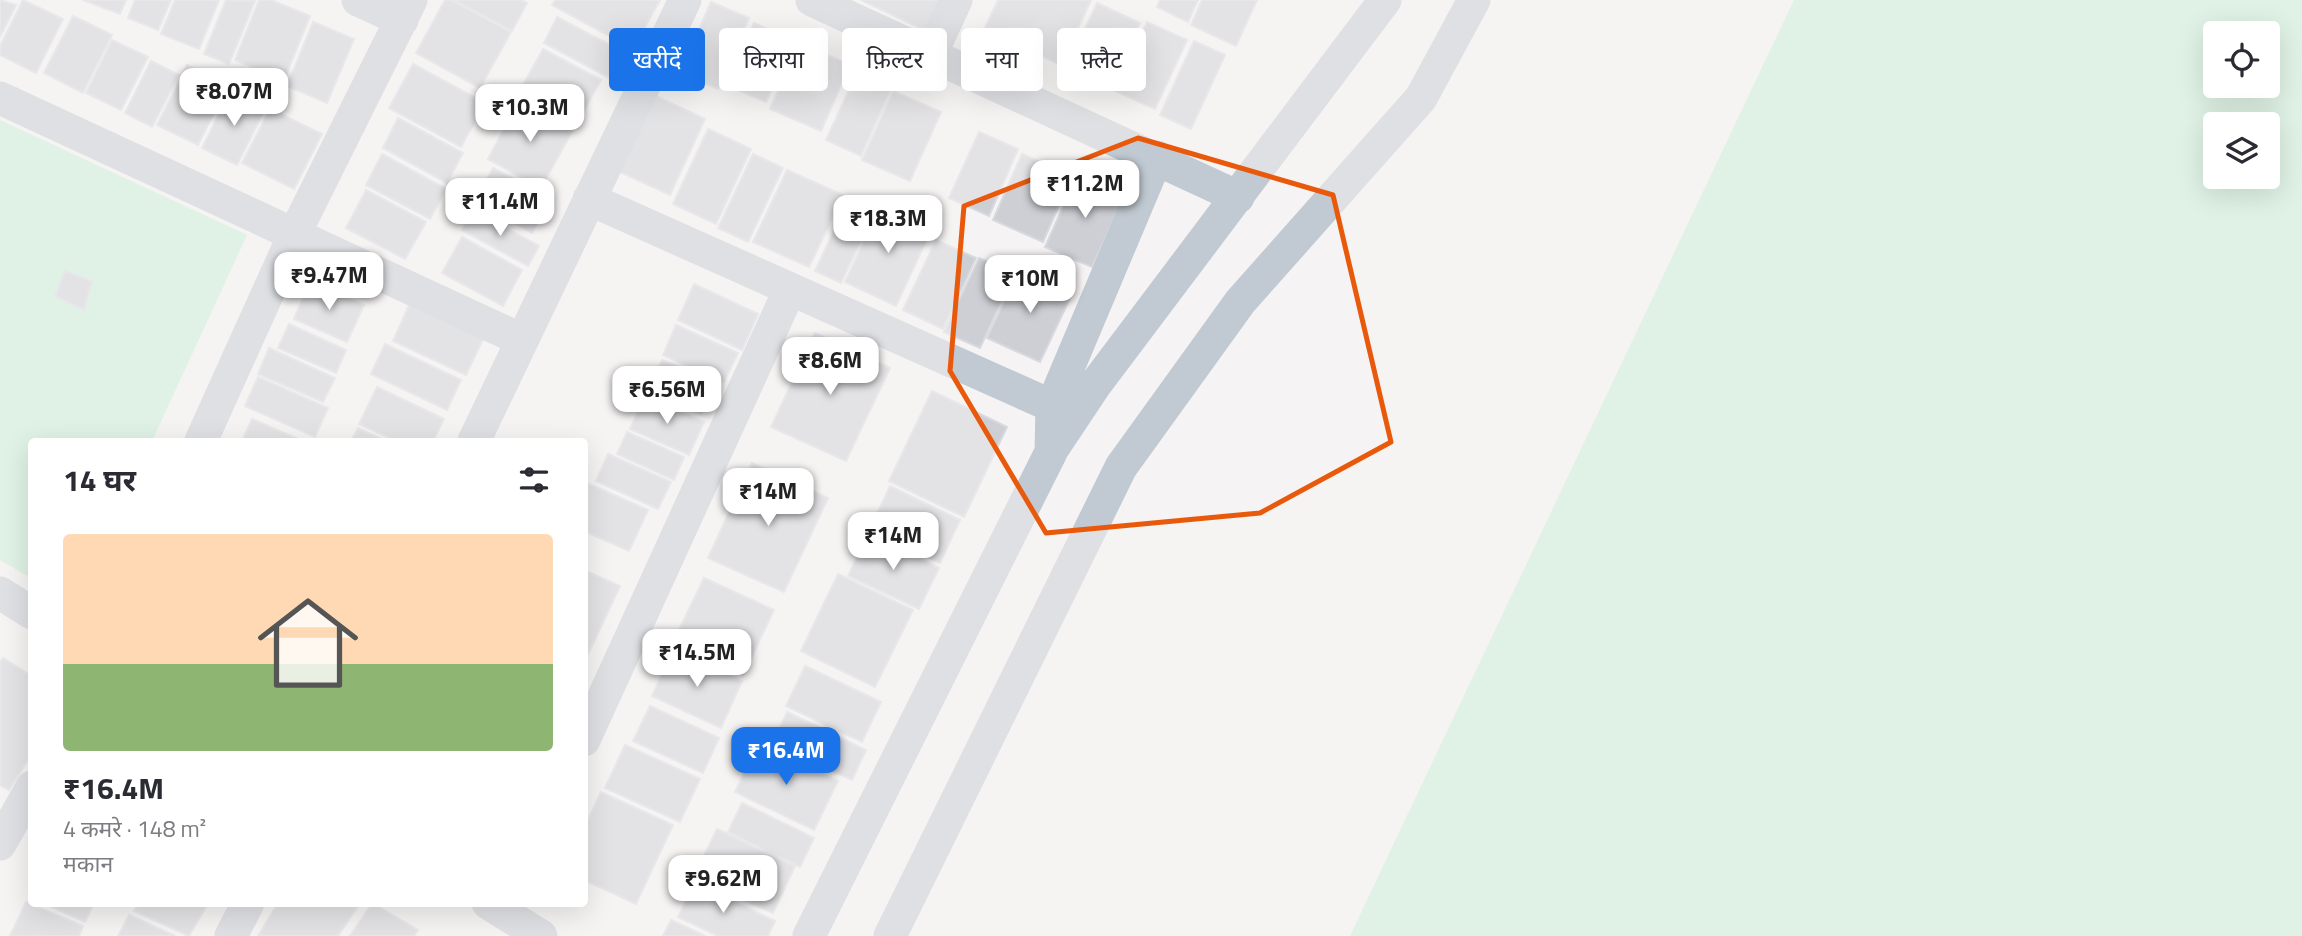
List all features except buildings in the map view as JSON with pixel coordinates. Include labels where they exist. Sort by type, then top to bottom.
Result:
[{"type":"street","points":[[202,438],[294,235],[406,10],[358,0]]},
{"type":"street","points":[[475,438],[685,0]]},
{"type":"street","points":[[812,0],[874,28]]},
{"type":"street","points":[[944,28],[956,0]]},
{"type":"street","points":[[809,936],[1051,452],[1095,385],[1385,0]]},
{"type":"street","points":[[890,936],[1121,467],[1240,302],[1421,98],[1474,0]]},
{"type":"street","points":[[947,61],[1238,197]]},
{"type":"street","points":[[0,98],[522,340]]},
{"type":"street","points":[[1051,452],[1052,406],[1157,157]]},
{"type":"street","points":[[589,199],[1052,406]]},
{"type":"street","points":[[588,731],[790,289]]},
{"type":"street","points":[[0,593],[28,610]]},
{"type":"street","points":[[0,845],[28,794]]},
{"type":"street","points":[[231,936],[246,907]]},
{"type":"street","points":[[503,907],[541,936]]},
{"type":"highlighted area","points":[[1138,138],[1333,195],[1391,442],[1260,513],[1046,533],[950,371],[964,206]]},
{"type":"green space","points":[[1794,0],[2302,0],[2302,936],[1350,936]]},
{"type":"green space","points":[[0,120],[247,235],[153,438],[28,438],[28,576],[0,560]]}]
